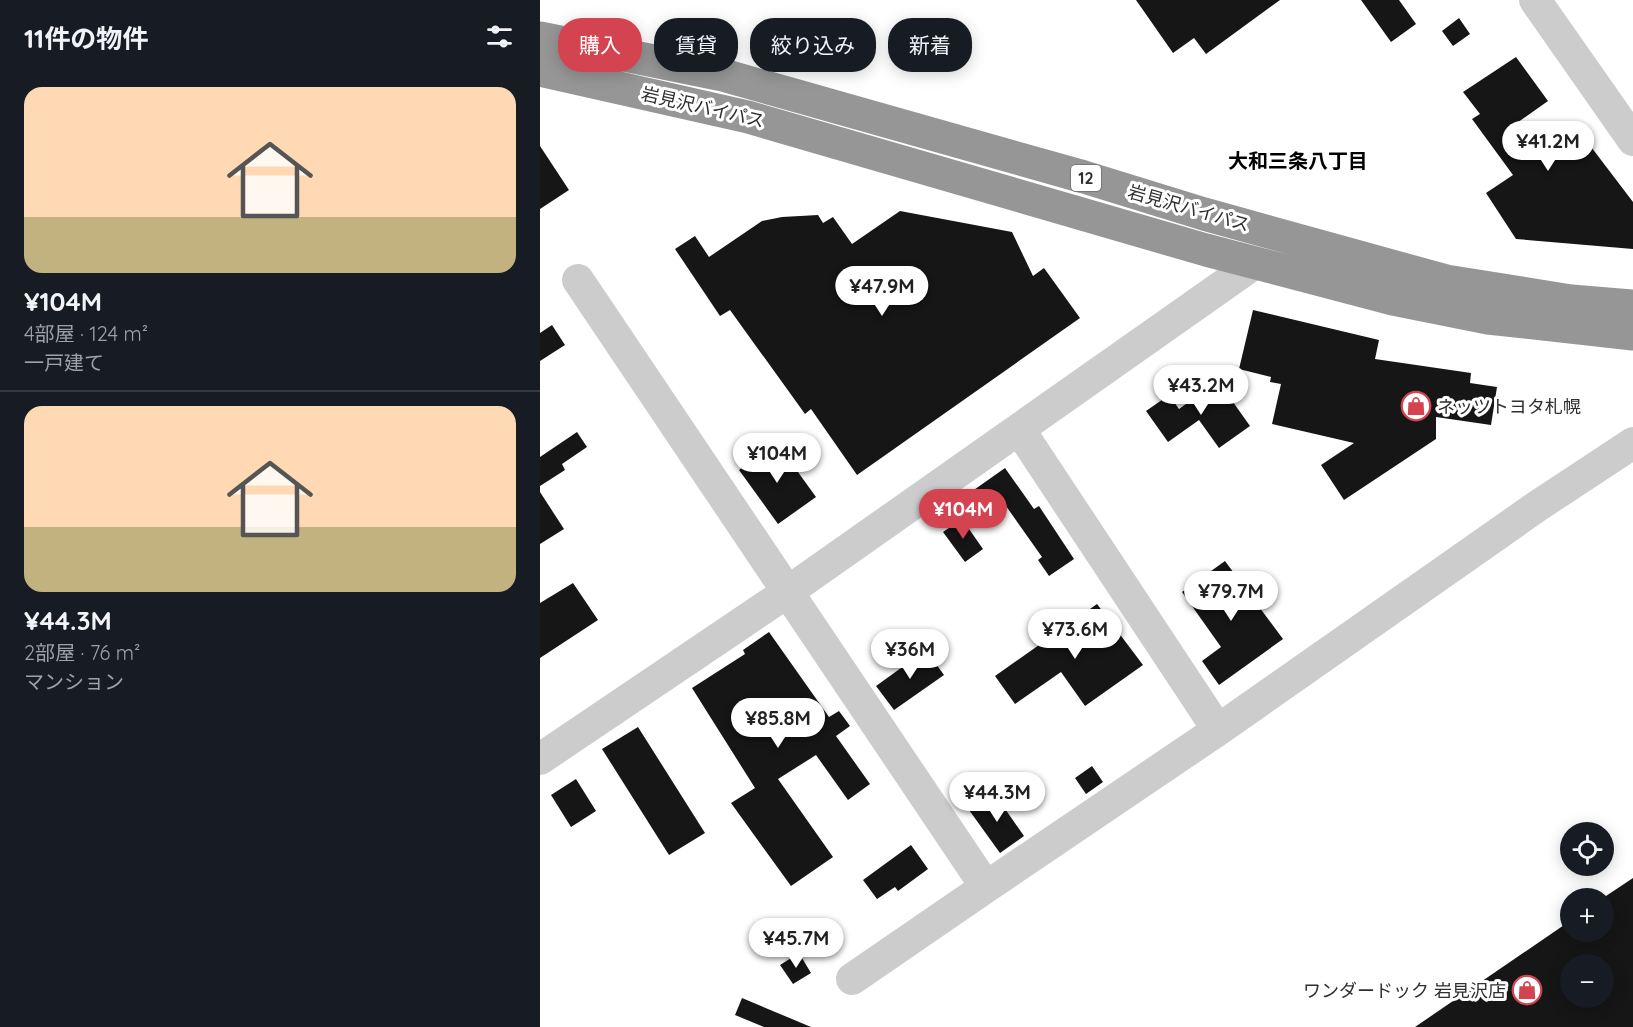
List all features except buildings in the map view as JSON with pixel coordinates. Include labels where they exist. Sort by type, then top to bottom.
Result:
[{"type":"highway","name":"岩見沢バイパス","points":[[540,38],[723,75],[1084,177],[1204,214],[1446,280],[1571,301],[1633,306]]},
{"type":"highway","name":"岩見沢バイパス","points":[[540,70],[748,117],[1255,262],[1393,299],[1488,318],[1633,334]]},
{"type":"street","points":[[1535,0],[1633,140]]},
{"type":"street","points":[[540,759],[786,592],[1255,262]]},
{"type":"street","points":[[578,280],[986,887]]},
{"type":"street","points":[[1019,429],[1218,730]]},
{"type":"street","points":[[852,979],[1218,730],[1539,505],[1633,443]]},
{"type":"place","name":"ネッツトヨタ札幌","points":[[1416,406]]},
{"type":"place","name":"ワンダードック 岩見沢店","points":[[1527,990]]},
{"type":"district","name":"大和三条八丁目","points":[[1298,160]]}]
